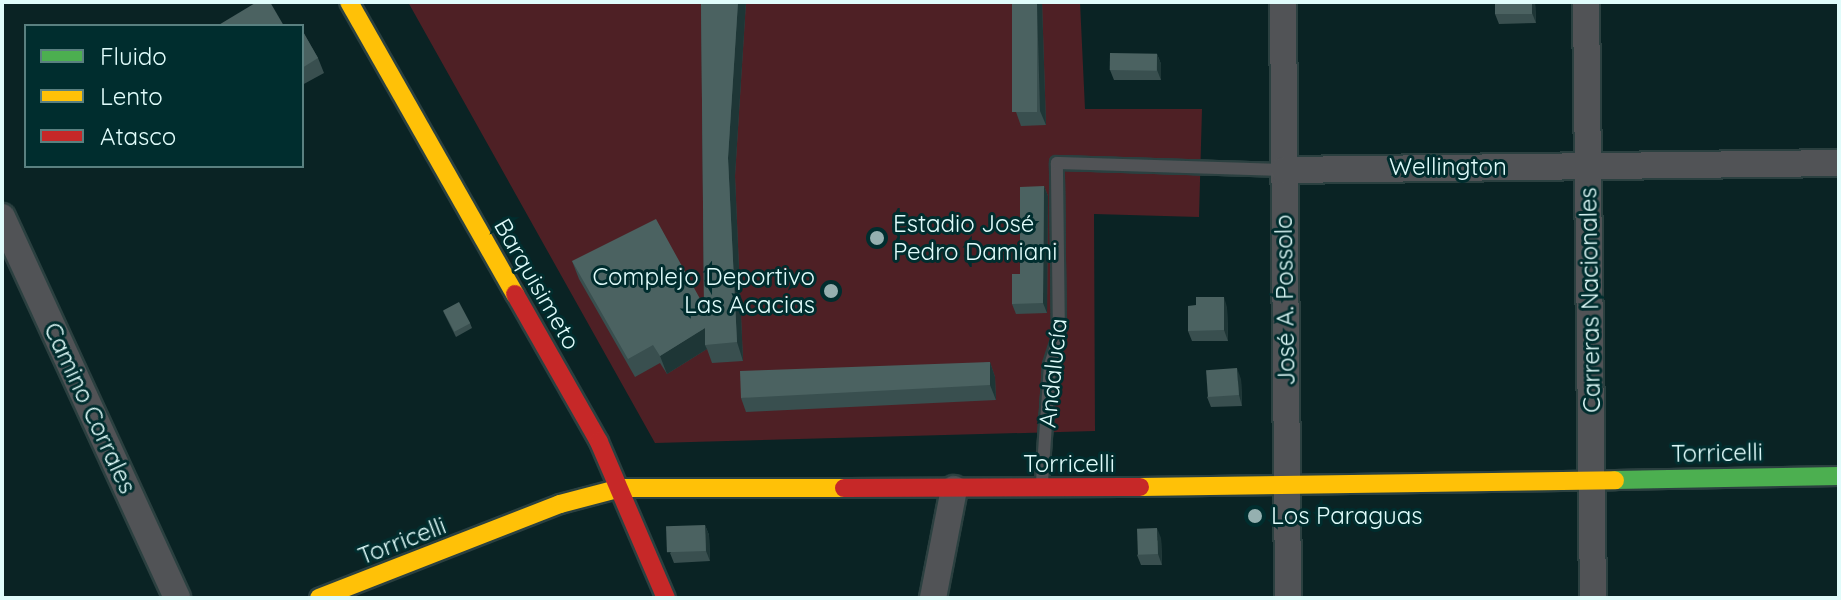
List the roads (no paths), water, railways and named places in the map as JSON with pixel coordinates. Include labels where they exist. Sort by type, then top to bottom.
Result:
[{"type":"street","name":"Barquisimeto","points":[[349,2],[621,488],[666,598]]},
{"type":"street","name":"José A. Possolo","points":[[1283,2],[1288,598]]},
{"type":"street","name":"Carreras Nacionales","points":[[1586,2],[1593,598]]},
{"type":"street","name":"Wellington","points":[[1284,170],[1839,163]]},
{"type":"street","name":"Camino Corrales","points":[[2,217],[177,598]]},
{"type":"street","name":"Torricelli","points":[[319,598],[560,504],[621,488],[1287,487],[1839,476]]},
{"type":"street","points":[[933,598],[954,489]]},
{"type":"lane","name":"Wellington","points":[[1057,163],[1284,170]]},
{"type":"lane","name":"Andalucía","points":[[1041,488],[1050,365],[1059,338],[1057,163]]},
{"type":"place","name":"Estadio José Pedro Damiani","points":[[877,238]]},
{"type":"place","name":"Complejo Deportivo Las Acacias","points":[[831,291]]},
{"type":"place","name":"Los Paraguas","points":[[1255,516]]}]
